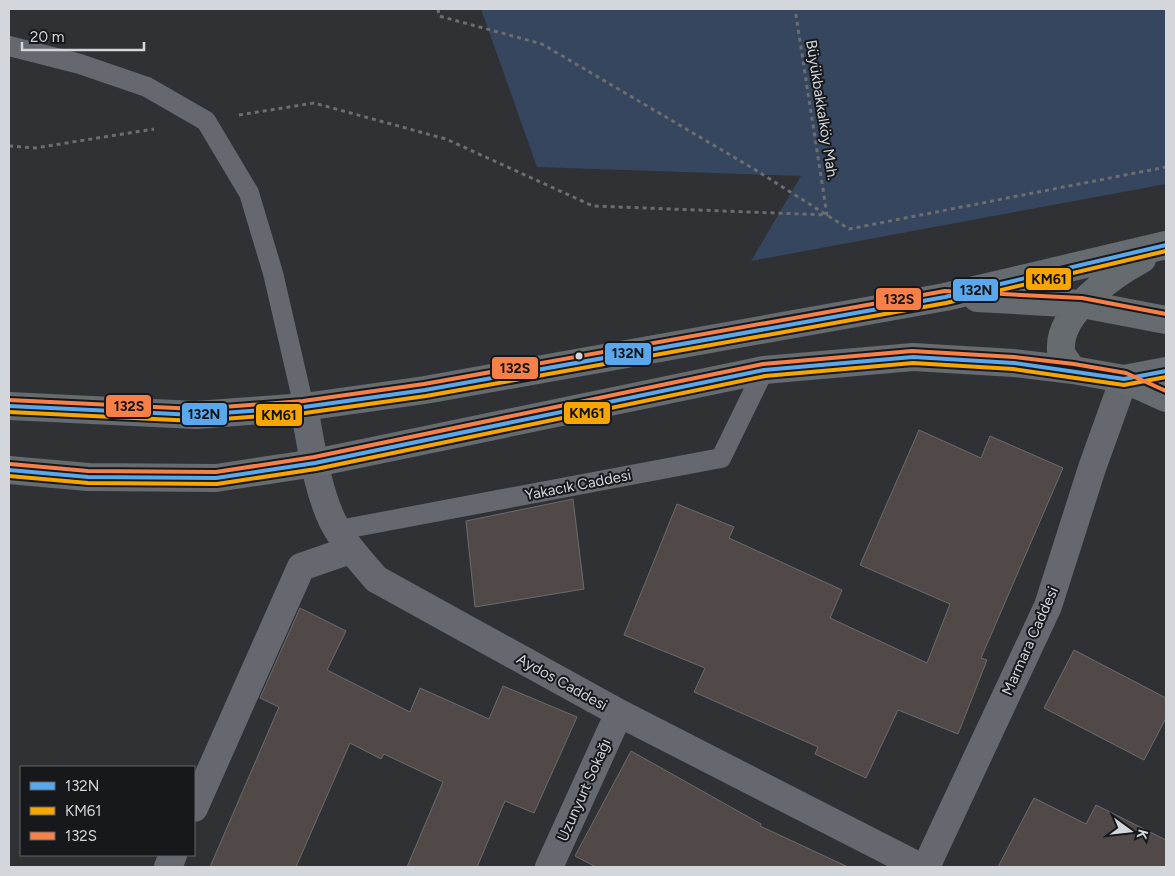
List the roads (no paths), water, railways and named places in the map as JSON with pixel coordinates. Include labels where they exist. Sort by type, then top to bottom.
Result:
[{"type":"main road","points":[[9,406],[196,414],[304,407],[425,390],[946,297],[1166,245]]},
{"type":"main road","points":[[1072,370],[1061,352],[1063,334],[1082,304],[1115,274],[1166,245]]},
{"type":"main road","points":[[946,297],[1082,304],[1166,320]]},
{"type":"main road","points":[[9,470],[88,477],[216,478],[315,463],[764,370],[913,357],[1014,363],[1072,370],[1124,379],[1166,398]]},
{"type":"main road","points":[[1124,379],[1166,371]]},
{"type":"street","name":"Marmara Caddesi","points":[[926,867],[1048,606],[1092,468],[1124,379]]},
{"type":"street","name":"Aydos Caddesi","points":[[304,407],[315,463],[332,520],[345,540],[376,579],[619,713],[920,867]]},
{"type":"street","points":[[195,806],[301,567],[345,540]]},
{"type":"street","name":"Uzunyurt Sokağı","points":[[549,867],[619,713]]},
{"type":"lane","points":[[9,46],[80,64],[147,87],[206,121],[249,193],[273,273],[304,407]]},
{"type":"lane","name":"Yakacık Caddesi","points":[[345,540],[721,458],[764,370]]}]
